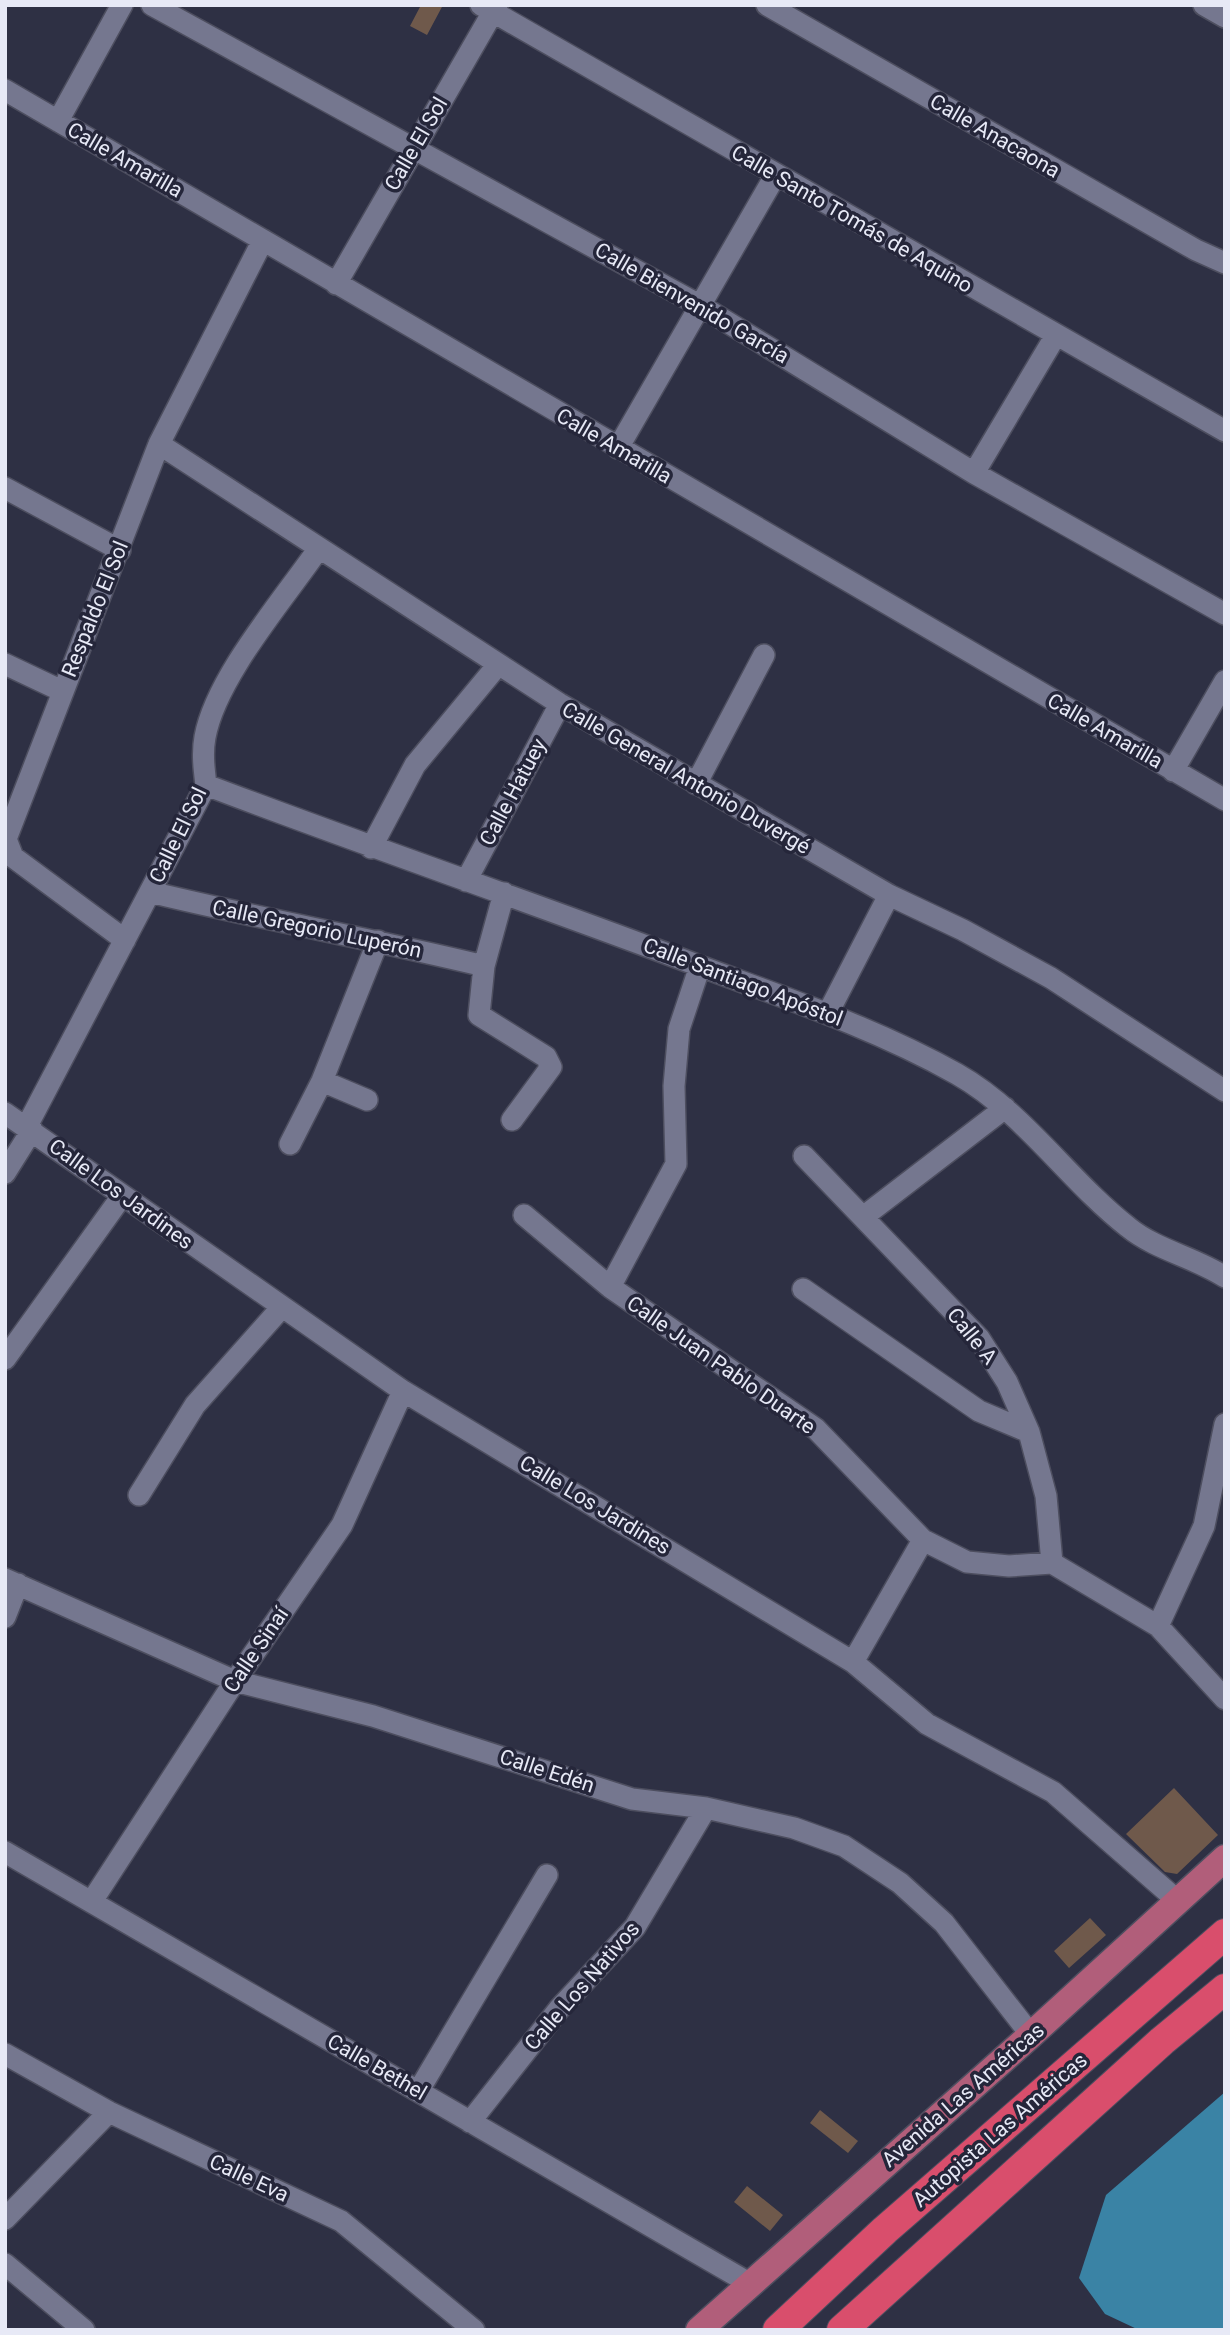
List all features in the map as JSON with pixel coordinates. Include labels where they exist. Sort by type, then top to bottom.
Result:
[{"type":"highway","name":"Autopista Las Américas","points":[[778,2330],[885,2230],[1225,1934]]},
{"type":"highway","name":"Autopista Las Américas","points":[[842,2330],[1162,2041],[1225,1989]]},
{"type":"main road","name":"Avenida Las Américas","points":[[699,2330],[1031,2035],[1225,1858]]},
{"type":"street","points":[[58,121],[122,5]]},
{"type":"street","name":"Calle Bienvenido García","points":[[152,5],[414,146],[701,306],[974,473],[1225,614]]},
{"type":"street","name":"Calle Anacaona","points":[[767,5],[1172,237],[1225,263]]},
{"type":"street","points":[[1205,5],[1225,16]]},
{"type":"street","name":"Calle El Sol","points":[[336,284],[491,8]]},
{"type":"street","name":"Calle Santo Tomás de Aquino","points":[[491,8],[775,176],[1225,431]]},
{"type":"street","name":"Calle Amarilla","points":[[5,90],[1225,800]]},
{"type":"street","points":[[618,448],[775,176]]},
{"type":"street","name":"Respaldo El Sol","points":[[125,940],[13,858],[6,839],[159,444],[263,240]]},
{"type":"street","points":[[974,473],[1056,335]]},
{"type":"street","name":"Calle General Antonio Duvergé","points":[[159,444],[497,666],[889,895],[963,930],[1051,978],[1225,1091]]},
{"type":"street","points":[[5,488],[120,550]]},
{"type":"street","name":"Calle El Sol","points":[[5,1173],[206,785],[205,735],[232,673],[319,548]]},
{"type":"street","points":[[696,784],[764,655]]},
{"type":"street","points":[[5,664],[62,691]]},
{"type":"street","points":[[372,848],[415,765],[497,666]]},
{"type":"street","points":[[1173,771],[1225,681]]},
{"type":"street","name":"Calle Hatuey","points":[[466,881],[560,704]]},
{"type":"street","name":"Calle Santiago Apóstol","points":[[206,785],[828,1013],[959,1075],[1005,1108],[1128,1228],[1225,1277]]},
{"type":"street","name":"Calle Gregorio Luperón","points":[[150,892],[272,922],[378,941],[484,965]]},
{"type":"street","points":[[504,893],[484,965],[479,1015],[550,1060],[551,1067],[512,1120]]},
{"type":"street","points":[[828,1013],[889,895]]},
{"type":"street","points":[[290,1144],[322,1081],[378,941]]},
{"type":"street","points":[[610,1287],[676,1164],[674,1086],[679,1030],[700,966]]},
{"type":"street","points":[[322,1081],[366,1100]]},
{"type":"street","points":[[863,1217],[1005,1108]]},
{"type":"street","name":"Calle Los Jardines","points":[[5,1113],[403,1391],[853,1662],[927,1724],[1052,1792],[1179,1902]]},
{"type":"street","name":"Calle A","points":[[804,1156],[979,1338],[1007,1382],[1030,1432],[1046,1496],[1052,1563]]},
{"type":"street","points":[[5,1359],[122,1196]]},
{"type":"street","name":"Calle Juan Pablo Duarte","points":[[524,1215],[610,1287],[816,1429],[923,1540],[967,1562],[1009,1566],[1052,1563]]},
{"type":"street","points":[[803,1289],[979,1411],[1030,1432]]},
{"type":"street","points":[[139,1495],[195,1405],[282,1307]]},
{"type":"street","name":"Calle Sinaí","points":[[92,1901],[235,1681],[342,1525],[403,1391]]},
{"type":"street","points":[[1158,1626],[1204,1526],[1225,1424]]},
{"type":"street","points":[[853,1662],[923,1540]]},
{"type":"street","points":[[1052,1563],[1158,1626],[1225,1699]]},
{"type":"street","points":[[5,1617],[12,1582]]},
{"type":"street","name":"Calle Edén","points":[[12,1582],[235,1681],[373,1716],[632,1799],[706,1808],[794,1828],[844,1846],[900,1883],[944,1923],[1031,2035]]},
{"type":"street","name":"Calle Los Nativos","points":[[470,2122],[559,2009],[635,1927],[706,1808]]},
{"type":"street","name":"Calle Bethel","points":[[5,1852],[749,2283]]},
{"type":"street","points":[[419,2090],[547,1875]]},
{"type":"street","name":"Calle Eva","points":[[5,2054],[109,2112],[341,2221],[474,2330]]},
{"type":"street","points":[[5,2219],[109,2112]]},
{"type":"street","points":[[5,2264],[85,2330]]},
{"type":"water","points":[[1225,2092],[1225,2330],[1139,2330],[1105,2314],[1079,2278],[1106,2195]]},
{"type":"building","points":[[421,5],[443,5],[427,35],[410,26]]},
{"type":"building","points":[[1174,1788],[1218,1835],[1177,1874],[1165,1872],[1126,1834]]},
{"type":"building","points":[[1090,1918],[1106,1935],[1069,1968],[1054,1951]]},
{"type":"building","points":[[820,2110],[858,2141],[848,2153],[810,2123]]},
{"type":"building","points":[[747,2186],[783,2215],[770,2231],[734,2202]]}]
